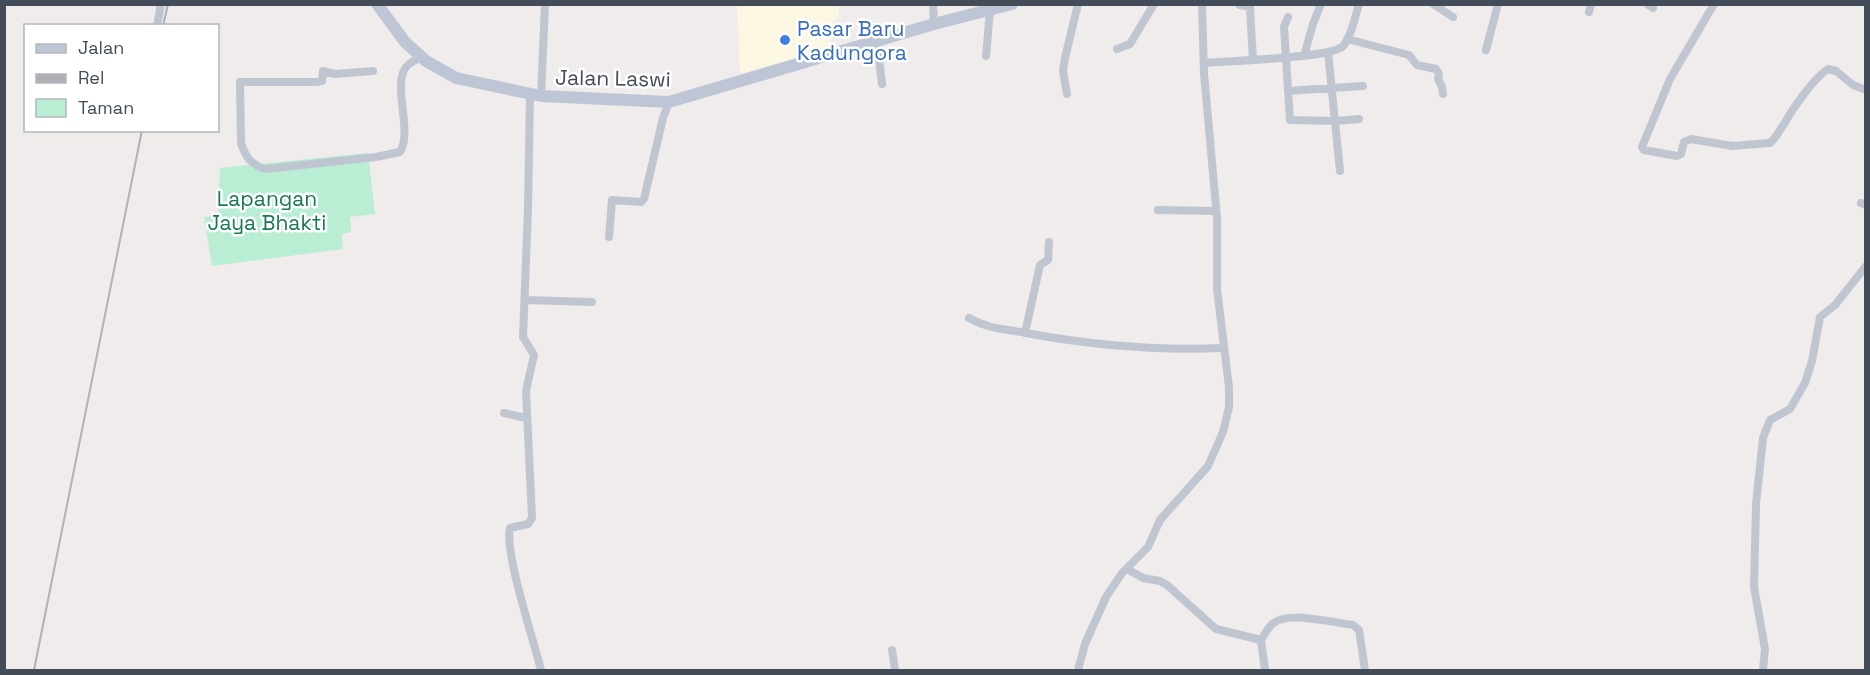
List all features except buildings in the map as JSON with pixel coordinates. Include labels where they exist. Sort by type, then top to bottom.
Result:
[{"type":"street","points":[[157,24],[161,4]]},
{"type":"street","name":"Jalan Laswi","points":[[377,4],[394,29],[422,57],[456,78],[535,95],[669,102],[934,24],[1012,4]]},
{"type":"street","points":[[541,670],[508,536],[510,528],[528,524],[532,518],[526,418],[527,384],[534,355],[523,337],[535,95],[545,4]]},
{"type":"street","points":[[933,4],[934,24]]},
{"type":"street","points":[[1067,94],[1063,71],[1078,4]]},
{"type":"street","points":[[1117,49],[1130,44],[1154,4]]},
{"type":"street","points":[[1078,670],[1085,644],[1106,597],[1127,569],[1148,547],[1160,520],[1208,466],[1223,432],[1229,407],[1229,387],[1217,289],[1216,211],[1204,63],[1202,4]]},
{"type":"street","points":[[1304,56],[1321,4]]},
{"type":"street","points":[[1204,63],[1304,56],[1342,48],[1359,4]]},
{"type":"street","points":[[1433,4],[1453,17]]},
{"type":"street","points":[[1486,51],[1498,4]]},
{"type":"street","points":[[1714,4],[1671,80],[1642,147],[1644,150],[1677,156],[1681,154],[1684,142],[1691,139],[1731,146],[1770,143],[1775,140],[1784,123],[1828,69],[1836,71],[1853,85],[1866,90]]},
{"type":"street","points":[[1240,5],[1250,7],[1253,60]]},
{"type":"street","points":[[986,56],[990,10]]},
{"type":"street","points":[[1288,17],[1284,27],[1290,120],[1359,119]]},
{"type":"street","points":[[1347,39],[1409,55],[1417,65],[1436,69],[1443,94]]},
{"type":"street","points":[[877,42],[882,84]]},
{"type":"street","points":[[1328,52],[1340,171]]},
{"type":"street","points":[[373,71],[336,74],[323,70],[322,81],[316,82],[240,82],[241,143],[244,152],[251,162],[265,169],[376,157],[400,152],[403,147],[404,130],[401,76],[409,64],[422,57]]},
{"type":"street","points":[[1288,91],[1363,86]]},
{"type":"street","points":[[609,237],[612,200],[641,202],[644,199],[663,118],[669,102]]},
{"type":"street","points":[[1158,210],[1216,211]]},
{"type":"street","points":[[1025,333],[1040,265],[1048,260],[1049,242]]},
{"type":"street","points":[[1763,670],[1765,649],[1754,587],[1756,504],[1763,438],[1770,420],[1790,409],[1805,382],[1812,361],[1820,317],[1841,298],[1866,266]]},
{"type":"street","points":[[525,300],[592,302]]},
{"type":"street","points":[[969,318],[991,328],[1060,339],[1180,350],[1223,348]]},
{"type":"street","points":[[504,413],[526,418]]},
{"type":"street","points":[[1127,569],[1143,578],[1160,581],[1167,585],[1216,628],[1261,640]]},
{"type":"street","points":[[1265,670],[1261,640],[1272,624],[1281,620],[1298,618],[1353,625],[1359,630],[1365,670]]},
{"type":"street","points":[[892,650],[895,670]]},
{"type":"shaded area","name":"Pasar Baru Kadungora","points":[[737,5],[839,5],[839,17],[833,22],[830,48],[740,74]]},
{"type":"green space","name":"Lapangan Jaya Bhakti","points":[[368,153],[375,214],[350,217],[351,232],[342,234],[343,249],[212,266],[204,217],[218,215],[220,168]]},
{"type":"railway","points":[[163,24],[168,4]]},
{"type":"railway","points":[[34,670],[142,132]]},
{"type":"place","name":"Pasar Baru Kadungora","points":[[785,40]]}]
